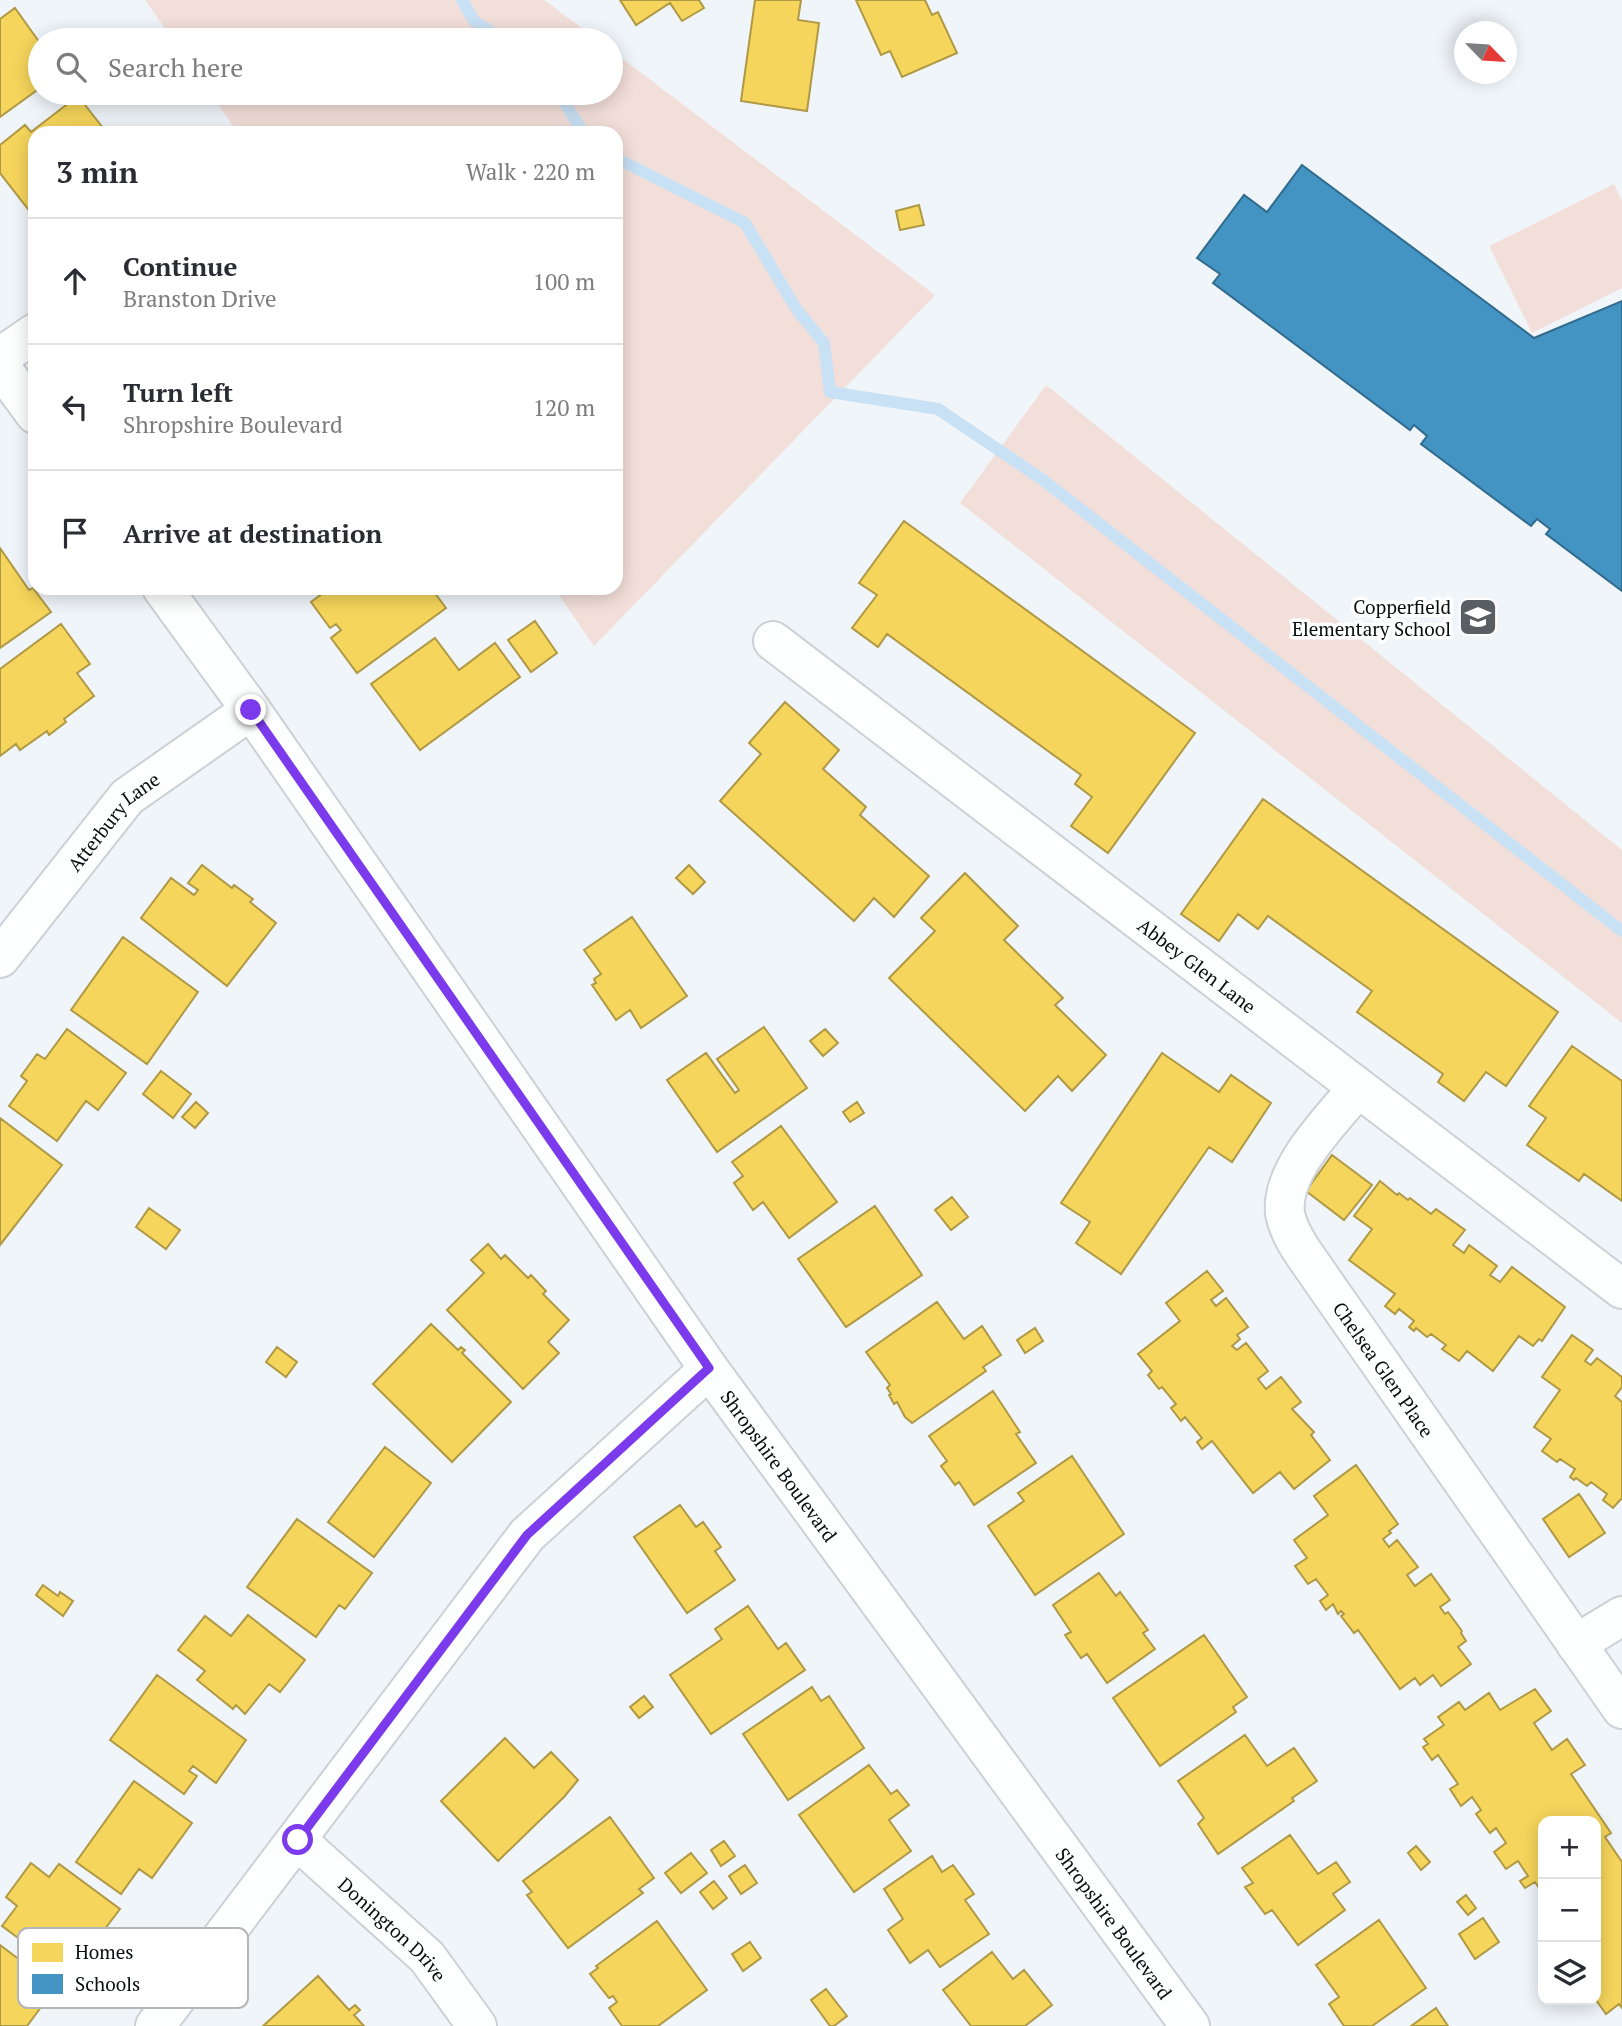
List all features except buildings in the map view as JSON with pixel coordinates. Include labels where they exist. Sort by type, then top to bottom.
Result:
[{"type":"street","points":[[0,357],[28,338]]},
{"type":"street","points":[[0,366],[28,404]]},
{"type":"street","name":"Shropshire Boulevard","points":[[167,595],[251,710],[709,1368],[1190,2026]]},
{"type":"street","name":"Abbey Glen Lane","points":[[773,641],[1622,1289]]},
{"type":"street","name":"Atterbury Lane","points":[[0,958],[127,797],[251,710]]},
{"type":"street","name":"Chelsea Glen Place","points":[[1358,1088],[1315,1140],[1294,1172],[1286,1193],[1285,1212],[1291,1232],[1329,1291],[1622,1709]]},
{"type":"street","points":[[230,1928],[527,1535],[709,1368]]},
{"type":"street","points":[[1576,1644],[1622,1616]]},
{"type":"street","name":"Donington Drive","points":[[298,1840],[427,1957],[477,2026]]},
{"type":"street","points":[[155,2026],[169,2008]]},
{"type":"shaded area","points":[[145,0],[544,0],[582,28],[165,28]]},
{"type":"shaded area","points":[[623,59],[935,295],[594,646],[559,595],[623,595],[623,126],[233,126],[218,105],[623,105]]},
{"type":"shaded area","points":[[1614,184],[1622,201],[1622,288],[1532,333],[1489,246]]},
{"type":"shaded area","points":[[1046,385],[1622,850],[1622,1023],[960,503]]},
{"type":"waterway","points":[[462,0],[474,21],[485,28]]},
{"type":"waterway","points":[[566,105],[579,126]]},
{"type":"waterway","points":[[623,162],[745,223],[797,310],[824,343],[830,392],[938,409],[1043,480],[1622,931]]},
{"type":"place","name":"Copperfield Elementary School","points":[[1478,617]]},
{"type":"route","points":[[251,710],[709,1368],[527,1535],[298,1840]]}]
